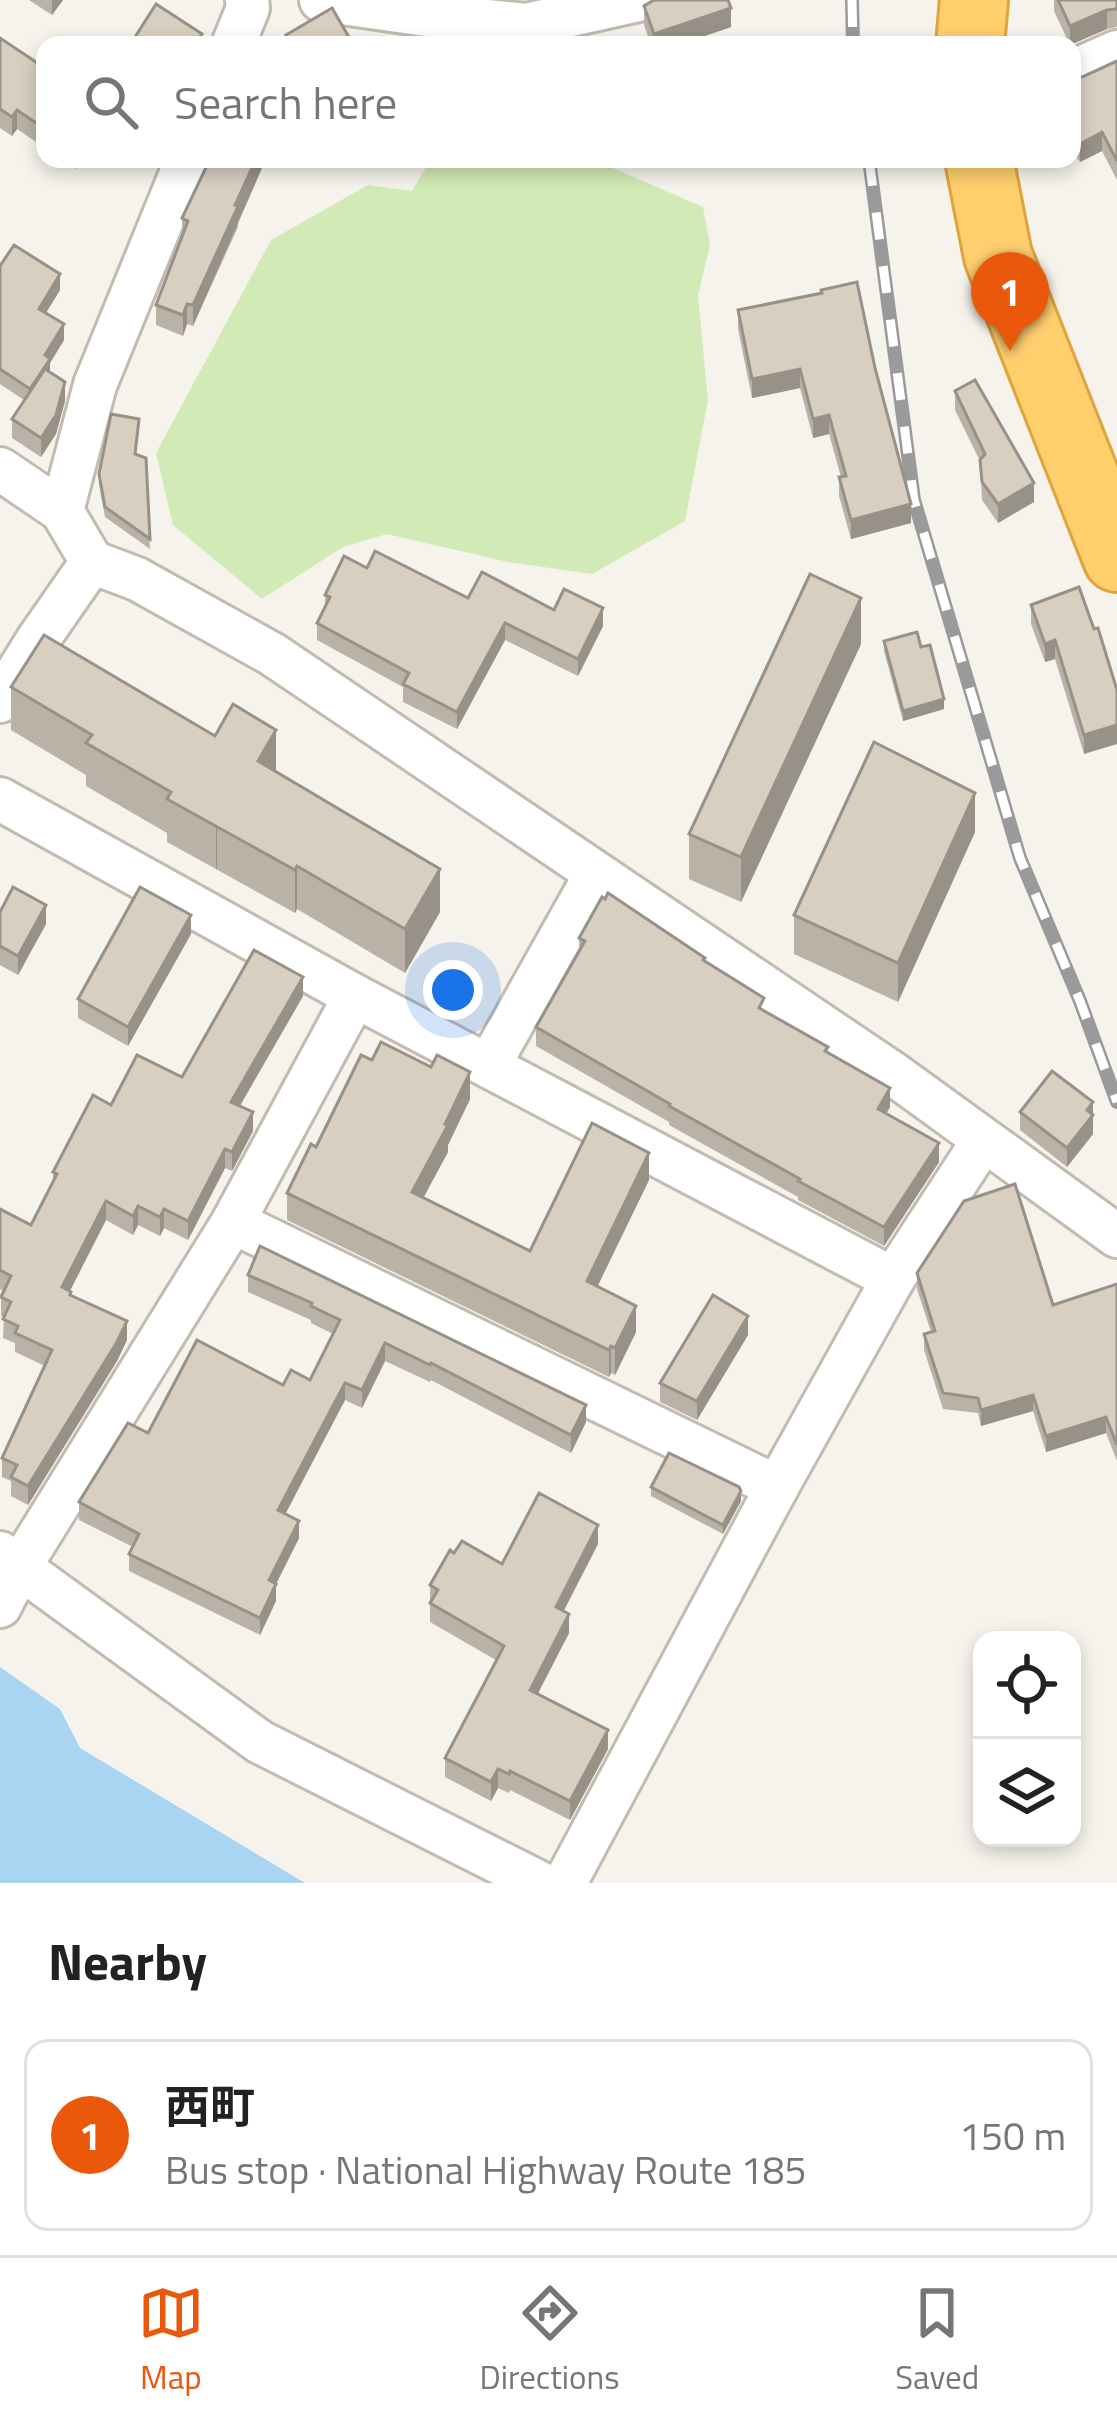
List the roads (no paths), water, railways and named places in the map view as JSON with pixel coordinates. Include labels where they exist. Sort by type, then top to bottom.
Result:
[{"type":"highway","points":[[971,36],[974,0]]},
{"type":"highway","points":[[981,168],[998,256],[1105,494],[1117,558]]},
{"type":"street","points":[[321,0],[526,25],[638,0]]},
{"type":"street","points":[[1081,68],[1117,52]]},
{"type":"street","points":[[62,511],[95,386],[183,168]]},
{"type":"street","points":[[0,469],[62,511],[92,562],[137,579],[272,654],[895,1075],[1117,1236]]},
{"type":"street","points":[[0,701],[92,562]]},
{"type":"street","points":[[0,799],[355,996],[893,1279]]},
{"type":"street","points":[[490,1065],[596,874]]},
{"type":"street","points":[[355,996],[233,1222],[6,1581],[260,1742],[539,1883]]},
{"type":"street","points":[[566,1883],[893,1279],[983,1141]]},
{"type":"street","points":[[233,1222],[777,1487]]},
{"type":"water","points":[[0,1667],[60,1709],[80,1748],[305,1883],[0,1883]]},
{"type":"railway","points":[[852,0],[853,36]]},
{"type":"railway","points":[[870,168],[914,500],[1020,858],[1117,1102]]},
{"type":"place","name":"西町","points":[[1010,351]]}]
